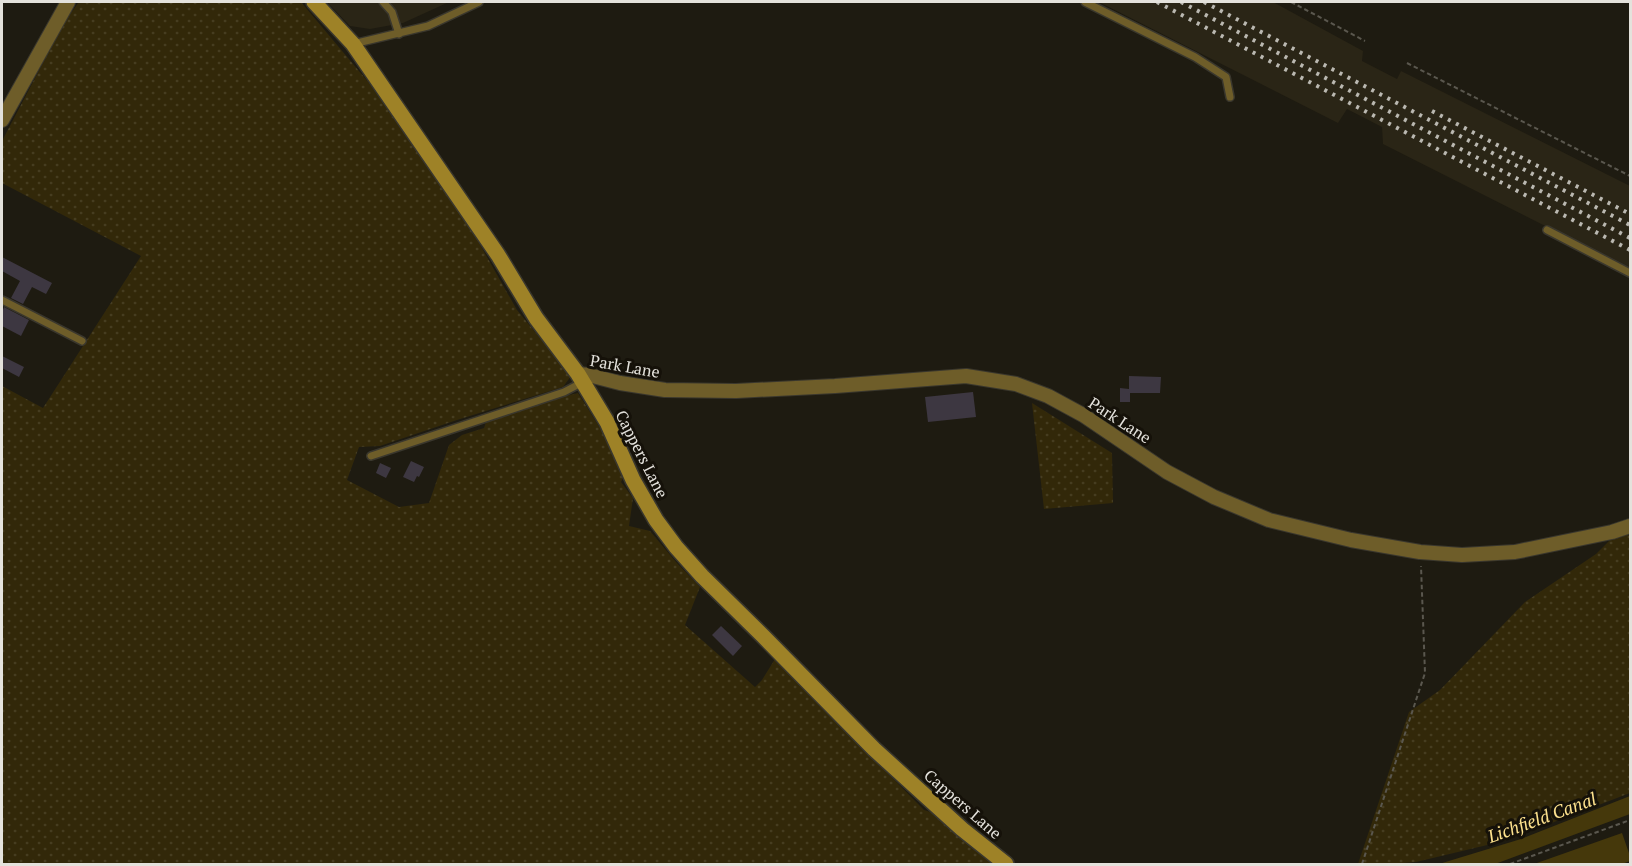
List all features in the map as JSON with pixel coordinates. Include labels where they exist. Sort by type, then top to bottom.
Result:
[{"type":"street","points":[[2,120],[68,2]]},
{"type":"street","name":"Cappers Lane","points":[[314,2],[353,44],[498,255],[536,318],[580,378],[607,422],[633,480],[656,520],[676,547],[874,749],[962,829],[1006,864]]},
{"type":"street","name":"Park Lane","points":[[580,378],[589,375],[620,383],[665,390],[736,392],[966,376],[1016,384],[1048,396],[1083,415],[1167,472],[1214,497],[1269,520],[1351,540],[1420,552],[1462,555],[1515,552],[1612,532],[1630,526]]},
{"type":"lane","points":[[383,2],[392,12],[399,34]]},
{"type":"lane","points":[[353,44],[428,26],[479,2]]},
{"type":"lane","points":[[1085,2],[1195,57],[1226,77],[1230,97]]},
{"type":"lane","points":[[1547,230],[1630,273]]},
{"type":"lane","points":[[2,300],[82,340]]},
{"type":"lane","points":[[371,456],[564,392],[580,378]]},
{"type":"path","points":[[1290,2],[1365,41]]},
{"type":"path","points":[[1407,63],[1630,176]]},
{"type":"path","points":[[1362,864],[1425,673],[1420,552]]},
{"type":"path","points":[[1510,864],[1630,820]]},
{"type":"shaded area","points":[[79,2],[301,2],[369,83],[470,227],[517,310],[571,376],[563,387],[380,446],[359,447],[347,480],[399,507],[429,503],[449,445],[462,435],[484,428],[486,422],[578,393],[605,436],[624,476],[621,482],[633,498],[629,526],[650,531],[700,587],[685,625],[755,687],[775,659],[924,810],[937,814],[996,864],[2,864],[2,386],[43,408],[141,256],[2,183],[2,141],[65,21]]},
{"type":"shaded area","points":[[327,2],[449,2],[403,23],[370,29],[350,26]]},
{"type":"shaded area","points":[[1099,2],[1273,2],[1363,51],[1362,61],[1397,79],[1401,71],[1630,186],[1630,269],[1383,144],[1382,127],[1347,109],[1338,123]]},
{"type":"shaded area","points":[[1032,403],[1112,453],[1113,503],[1044,509]]},
{"type":"shaded area","points":[[1630,531],[1630,793],[1504,841],[1416,862],[1358,864],[1409,712],[1440,690],[1525,602],[1596,554],[1611,539]]},
{"type":"shaded area","points":[[1630,796],[1630,814],[1495,864],[1439,864],[1521,839]]},
{"type":"shaded area","points":[[1622,833],[1630,861],[1622,864],[1534,864]]},
{"type":"building","points":[[2,257],[52,283],[46,294],[32,287],[23,304],[11,298],[20,281],[2,271]]},
{"type":"building","points":[[4,307],[29,320],[21,336],[2,326]]},
{"type":"building","points":[[2,356],[24,367],[19,377],[2,368]]},
{"type":"building","points":[[1129,376],[1161,377],[1160,393],[1130,393],[1130,402],[1120,402],[1120,388],[1129,389]]},
{"type":"building","points":[[973,392],[976,417],[928,422],[925,397]]},
{"type":"building","points":[[411,461],[424,467],[414,482],[403,477]]},
{"type":"building","points":[[380,463],[391,468],[386,478],[376,473]]},
{"type":"building","points":[[721,626],[742,646],[733,656],[712,635]]},
{"type":"railway","points":[[1157,2],[1630,250]]},
{"type":"railway","points":[[1181,2],[1630,238]]},
{"type":"railway","points":[[1204,2],[1630,225]]},
{"type":"railway","points":[[1432,111],[1630,214]]},
{"type":"water label","name":"Lichfield Canal","points":[[1542,818]]}]
